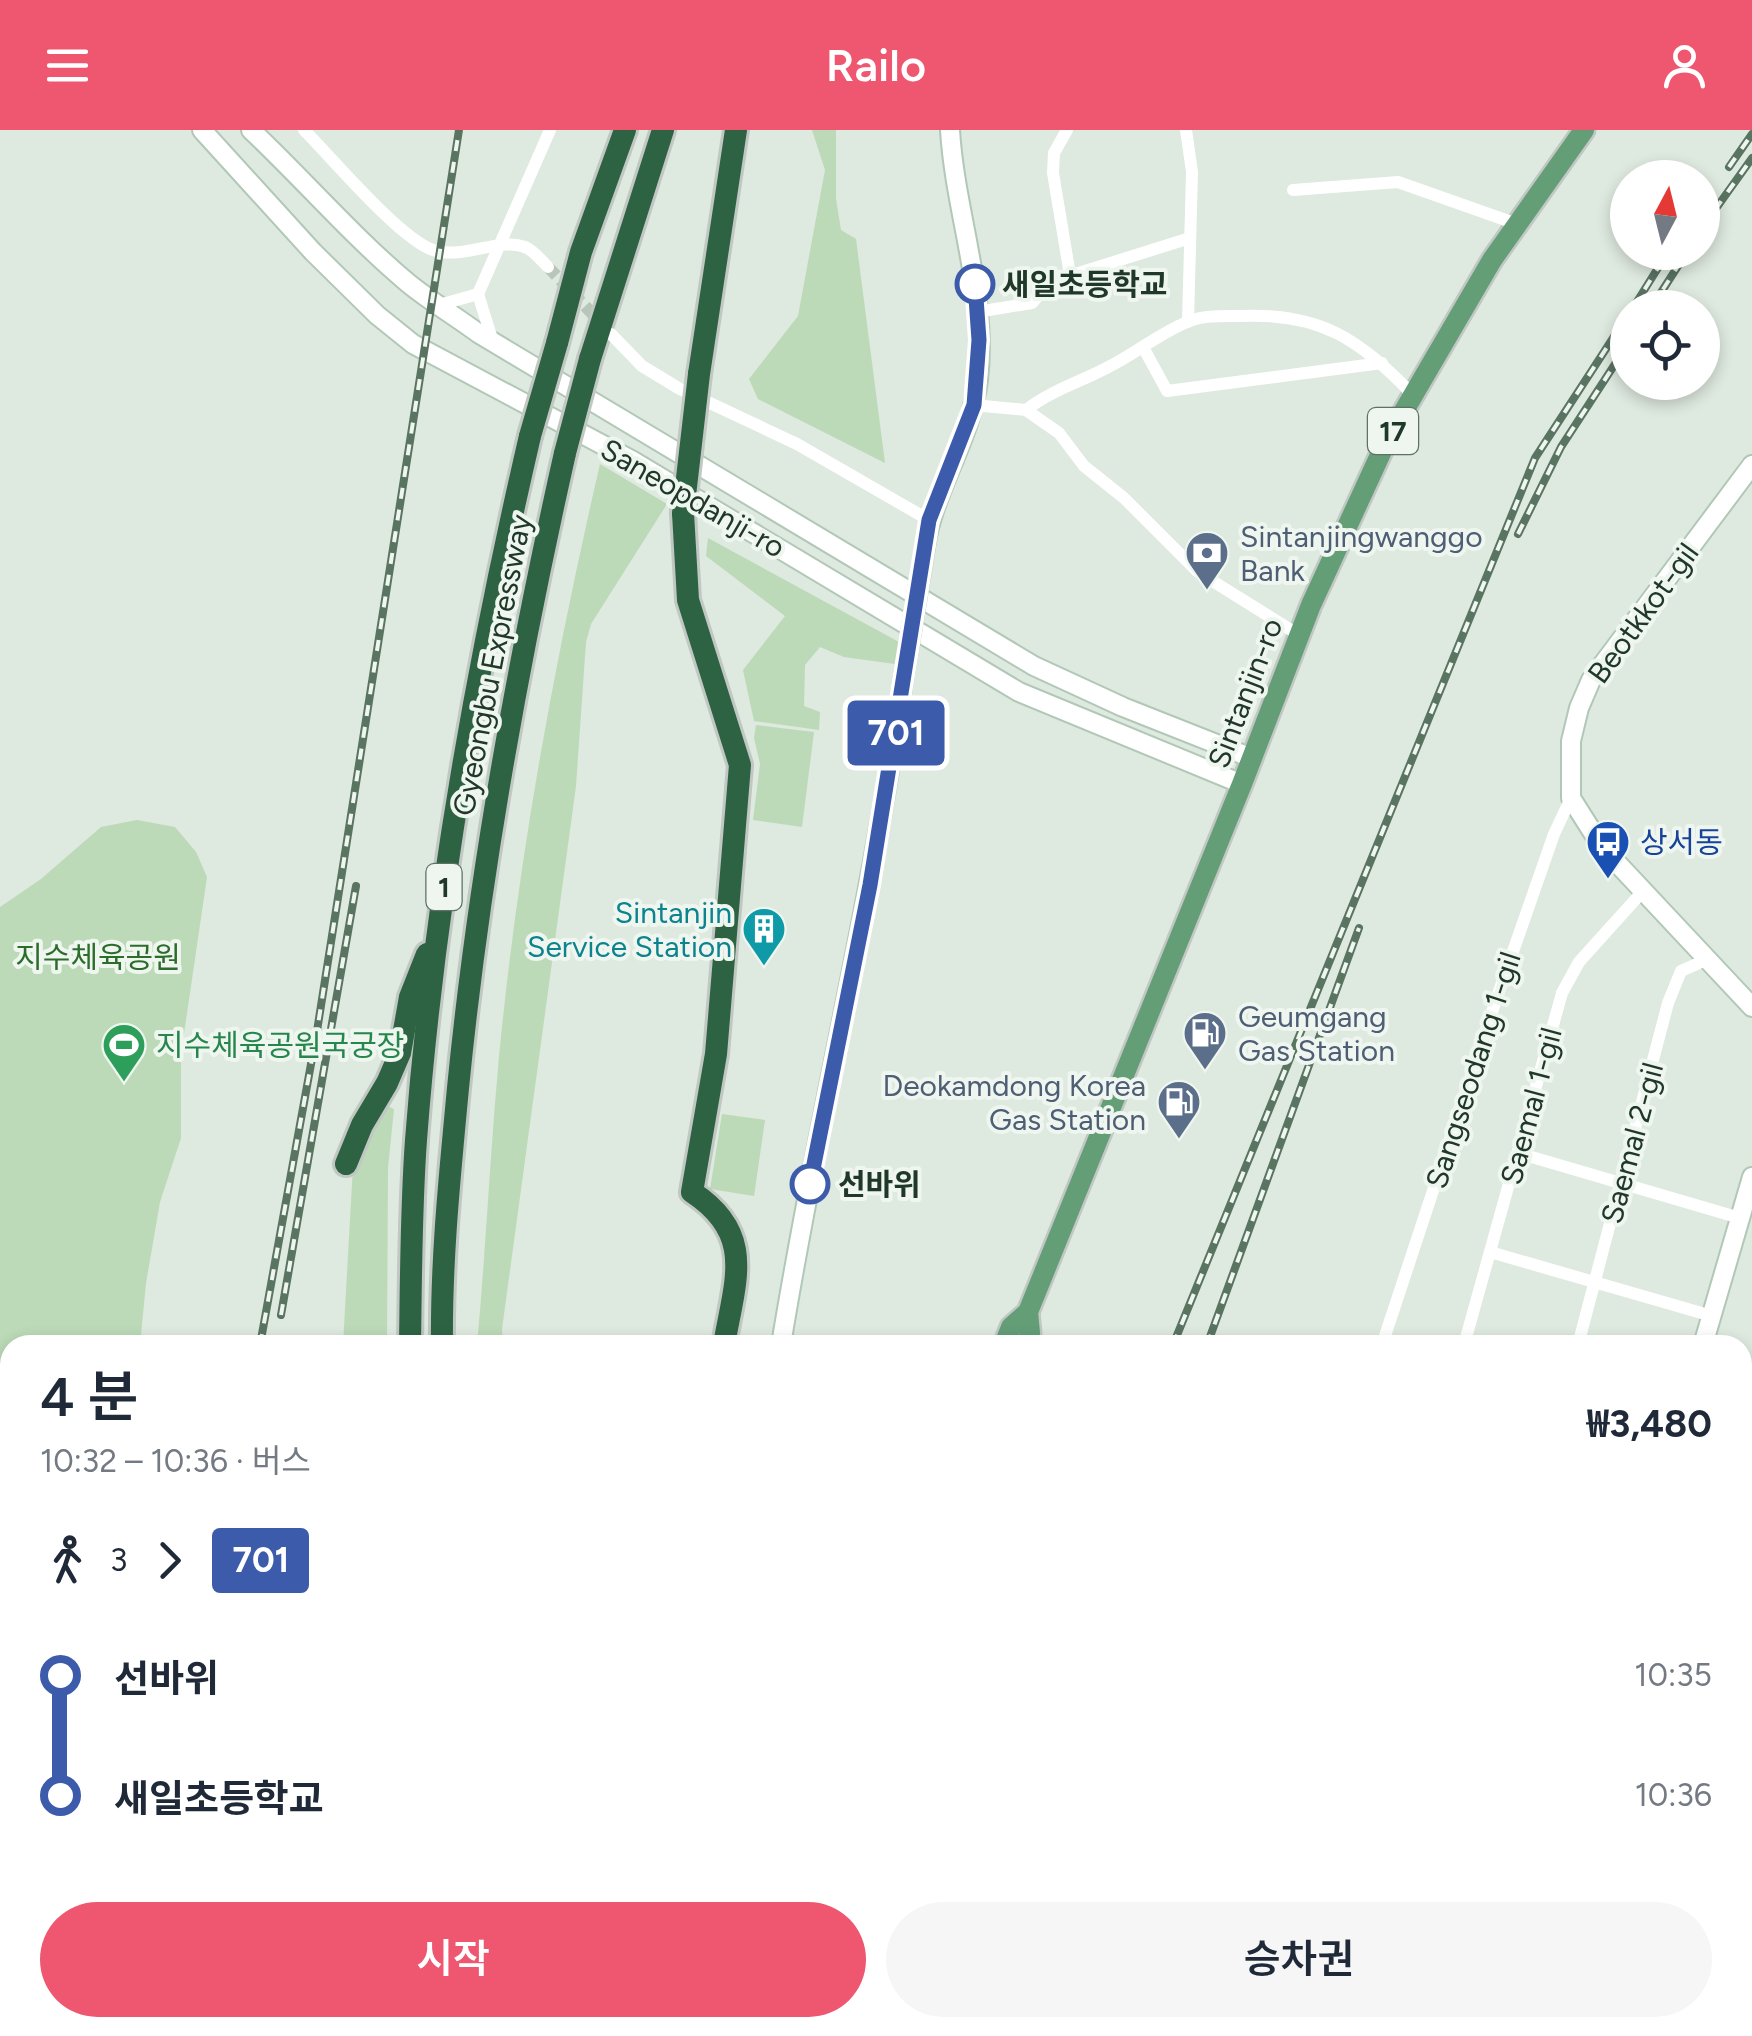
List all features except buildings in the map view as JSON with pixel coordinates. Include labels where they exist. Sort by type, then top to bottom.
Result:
[{"type":"highway","name":"Gyeongbu Expressway","points":[[410,1335],[416,1142],[438,922],[466,737],[530,436],[582,252],[625,130]]},
{"type":"highway","name":"Gyeongbu Expressway","points":[[442,1335],[448,1184],[473,956],[498,778],[564,453],[663,130]]},
{"type":"highway","points":[[726,1335],[736,1247],[730,1227],[692,1192],[716,1054],[740,765],[688,600],[683,513],[698,374],[736,130]]},
{"type":"highway","points":[[346,1164],[400,1053],[410,997],[438,922]]},
{"type":"main road","name":"Saneopdanji-ro","points":[[202,130],[313,252],[376,315],[413,344],[633,461],[1019,692],[1242,784]]},
{"type":"main road","name":"Saneopdanji-ro","points":[[251,130],[410,285],[493,342],[1034,666],[1252,758]]},
{"type":"main road","points":[[784,1335],[797,1246],[870,885],[929,520],[974,405],[978,378],[977,312],[950,130]]},
{"type":"main road","name":"Sintanjin-ro","points":[[1008,1335],[1028,1312],[1299,635],[1388,440],[1492,260],[1584,130]]},
{"type":"main road","name":"Beotkkot-gil","points":[[1571,798],[1571,741],[1591,680],[1752,465]]},
{"type":"main road","points":[[1571,798],[1602,847],[1752,1007]]},
{"type":"main road","points":[[1707,1335],[1752,1177]]},
{"type":"main road","name":"Sintanjin-ro","points":[[1028,1312],[1029,1335]]},
{"type":"street","points":[[304,130],[394,222],[429,248],[461,254],[500,246],[525,247],[548,267]]},
{"type":"street","points":[[493,342],[478,294],[550,130]]},
{"type":"street","points":[[1067,130],[1054,153],[1053,173],[1070,274]]},
{"type":"street","points":[[1186,130],[1192,172],[1188,322]]},
{"type":"street","points":[[1292,190],[1398,182],[1517,224]]},
{"type":"street","points":[[977,312],[1032,303],[1050,282],[1190,238]]},
{"type":"street","points":[[439,305],[478,294]]},
{"type":"street","points":[[1026,410],[1046,394],[1110,366],[1188,322],[1206,317],[1294,317],[1328,327],[1350,338],[1382,363],[1414,395]]},
{"type":"street","points":[[611,334],[642,366],[680,389],[796,444],[929,520]]},
{"type":"street","points":[[1142,347],[1167,391],[1382,363]]},
{"type":"street","points":[[974,405],[1026,410],[1059,433],[1084,466],[1124,498],[1198,572],[1299,635]]},
{"type":"street","name":"Sangseodang 1-gil","points":[[1385,1335],[1495,1003],[1554,834],[1571,798]]},
{"type":"street","name":"Saemal 1-gil","points":[[1467,1335],[1562,993],[1578,962],[1643,891]]},
{"type":"street","name":"Saemal 2-gil","points":[[1581,1335],[1668,1003],[1681,971],[1708,959]]},
{"type":"street","points":[[1518,1154],[1740,1218]]},
{"type":"street","points":[[1490,1252],[1712,1316]]},
{"type":"green space","points":[[812,130],[836,130],[836,199],[841,230],[856,239],[885,463],[758,399],[749,379],[798,316],[825,170]]},
{"type":"green space","points":[[600,464],[667,504],[591,624],[586,642],[576,786],[502,1335],[478,1335],[499,1057],[516,908],[568,611]]},
{"type":"green space","points":[[708,538],[899,642],[895,664],[844,657],[820,647],[805,665],[804,706],[820,712],[819,730],[754,721],[743,670],[785,616],[706,556]]},
{"type":"green space","points":[[756,725],[814,732],[802,827],[753,820],[760,764],[754,738]]},
{"type":"green space","name":"지수체육공원","points":[[137,820],[175,827],[196,852],[207,877],[181,1054],[181,1138],[160,1202],[141,1335],[0,1335],[0,907],[41,879],[101,827]]},
{"type":"green space","points":[[385,1105],[394,1109],[388,1168],[387,1335],[344,1335],[353,1166]]},
{"type":"green space","points":[[722,1114],[765,1120],[754,1196],[710,1189]]},
{"type":"tunnel","points":[[548,267],[601,323]]},
{"type":"railway","points":[[262,1335],[317,1031],[459,130]]},
{"type":"railway","points":[[1729,167],[1752,134]]},
{"type":"railway","points":[[1720,203],[1752,158]]},
{"type":"railway","points":[[1644,290],[1657,270]]},
{"type":"railway","points":[[1663,290],[1675,270]]},
{"type":"railway","points":[[1177,1335],[1535,458],[1610,343]]},
{"type":"railway","points":[[1518,534],[1561,447],[1610,372]]},
{"type":"railway","points":[[281,1315],[356,886]]},
{"type":"railway","points":[[1211,1335],[1359,928]]},
{"type":"bus line","name":"701","points":[[810,1184],[870,885],[929,520],[974,405],[979,340],[975,284]]},
{"type":"place","name":"새일초등학교","points":[[975,284]]},
{"type":"place","name":"Sintanjingwanggo Bank","points":[[1207,591]]},
{"type":"place","name":"상서동","points":[[1608,880]]},
{"type":"place","name":"Sintanjin Service Station","points":[[764,967]]},
{"type":"place","name":"Geumgang Gas Station","points":[[1205,1071]]},
{"type":"place","name":"지수체육공원국궁장","points":[[124,1083]]},
{"type":"place","name":"Deokamdong Korea Gas Station","points":[[1179,1140]]},
{"type":"place","name":"선바위","points":[[810,1184]]}]
